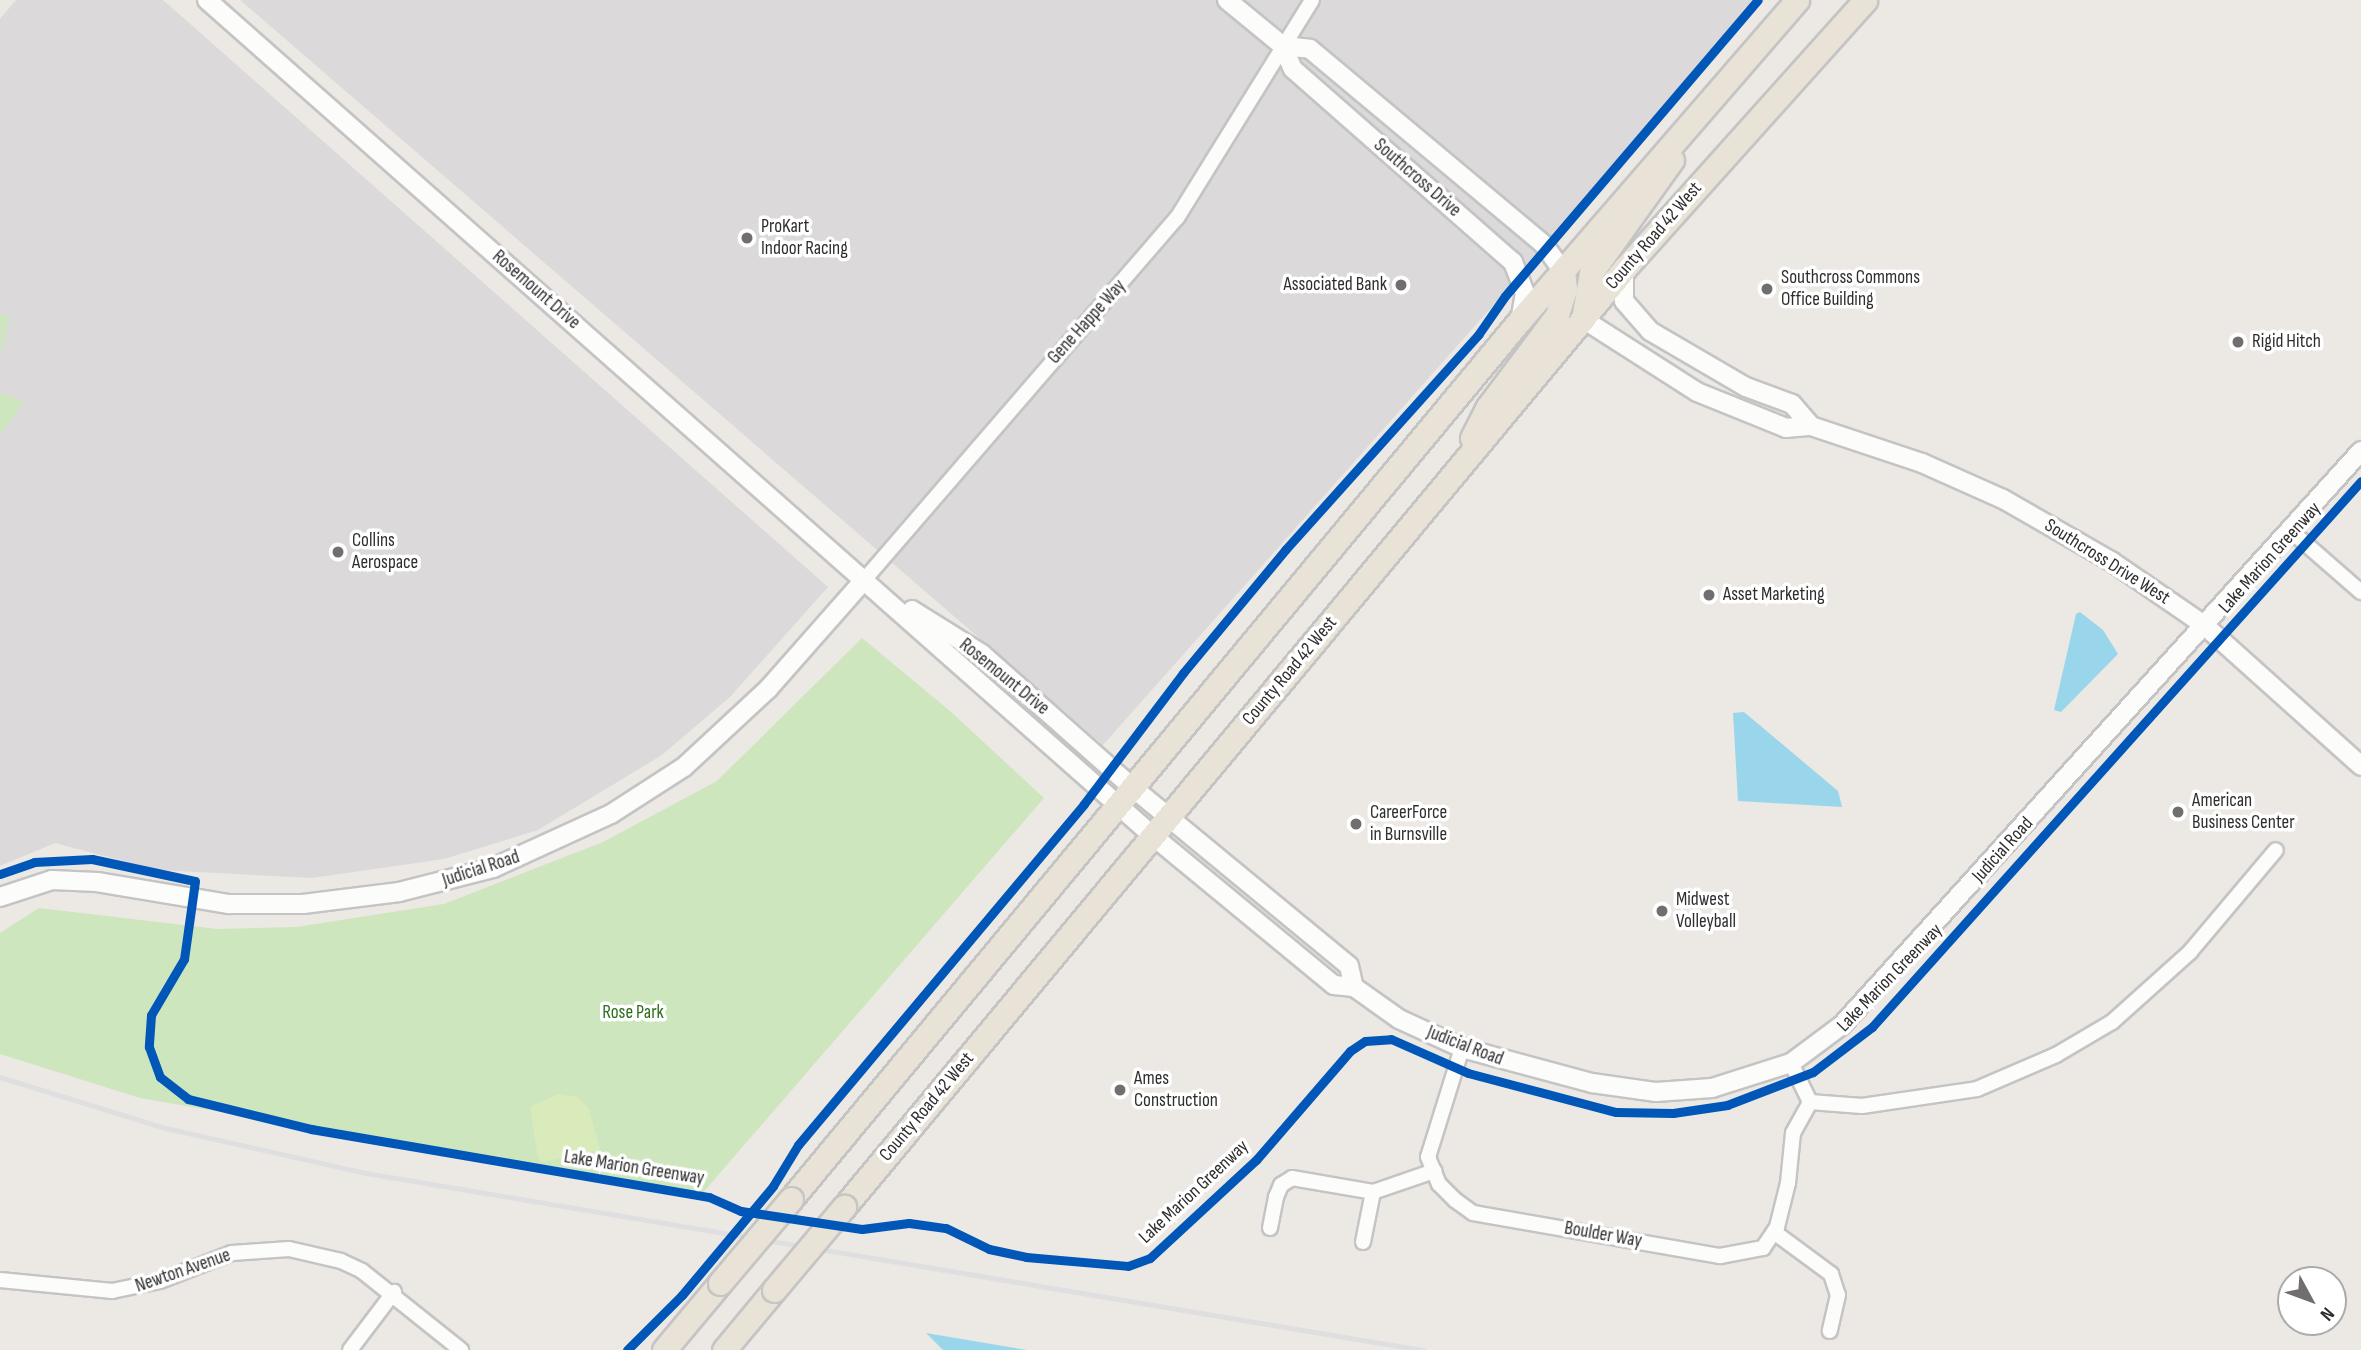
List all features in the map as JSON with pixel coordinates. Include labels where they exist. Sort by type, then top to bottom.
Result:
[{"type":"highway","points":[[664,1350],[1520,320],[1721,84],[1797,0]]},
{"type":"highway","name":"County Road 42 West","points":[[724,1350],[1625,268],[1865,0]]},
{"type":"highway","points":[[1583,319],[1591,273],[1656,185],[1721,84]]},
{"type":"highway","points":[[1453,475],[1488,407],[1557,315],[1564,289],[1563,271]]},
{"type":"highway","points":[[676,1350],[720,1283]]},
{"type":"street","name":"Rosemount Drive","points":[[207,0],[865,579],[1125,796]]},
{"type":"street","name":"Southcross Drive","points":[[1227,0],[1283,46],[1293,69],[1513,262],[1525,292],[1520,320]]},
{"type":"street","name":"Gene Happe Way","points":[[865,579],[1177,218],[1312,0]]},
{"type":"street","name":"Southcross Drive","points":[[1283,46],[1310,49],[1544,245],[1563,271]]},
{"type":"street","name":"Southcross Drive West","points":[[1625,268],[1624,301],[1650,331],[1709,368],[1792,404],[1811,426]]},
{"type":"street","name":"Southcross Drive West","points":[[1583,319],[1697,392],[1786,428],[1811,426],[1922,463],[2003,499],[2111,561],[2204,625],[2361,766]]},
{"type":"street","name":"Judicial Road","points":[[1125,796],[1153,836],[1334,985],[1354,987],[1399,1019],[1462,1048],[1536,1071],[1656,1092],[1712,1088],[1791,1063],[1870,999],[2361,451]]},
{"type":"street","points":[[2291,531],[2361,592]]},
{"type":"street","name":"Judicial Road","points":[[0,897],[52,880],[229,904],[303,904],[400,892],[493,868],[587,827],[684,767],[768,690],[865,579]]},
{"type":"street","name":"Judicial Road","points":[[1125,796],[1169,817],[1349,966],[1354,987]]},
{"type":"street","points":[[1810,1102],[1862,1107],[1934,1098],[1977,1089],[2056,1055],[2112,1022],[2190,952],[2276,850]]},
{"type":"street","points":[[1270,1228],[1281,1185],[1292,1178],[1373,1192],[1434,1171],[1428,1157],[1462,1048]]},
{"type":"street","points":[[1791,1063],[1810,1102]]},
{"type":"street","points":[[1810,1102],[1793,1133],[1788,1183],[1774,1232],[1831,1274],[1838,1295],[1830,1331]]},
{"type":"street","name":"Boulder Way","points":[[1434,1171],[1439,1184],[1473,1213],[1720,1256],[1763,1248],[1774,1232]]},
{"type":"street","points":[[1363,1242],[1373,1192]]},
{"type":"street","name":"Newton Avenue","points":[[0,1280],[112,1292],[160,1281],[232,1253],[289,1249],[341,1261],[394,1292],[461,1350]]},
{"type":"street","points":[[350,1350],[394,1292]]},
{"type":"shaded area","points":[[16,0],[163,0],[828,587],[730,697],[662,755],[538,830],[444,859],[312,878],[158,870],[55,843],[0,866],[0,19]]},
{"type":"shaded area","points":[[240,0],[1764,0],[1103,745]]},
{"type":"green space","points":[[9,314],[2,358],[0,316]]},
{"type":"green space","points":[[0,393],[24,401],[0,436]]},
{"type":"green space","name":"Rose Park","points":[[862,638],[950,711],[1044,798],[701,1195],[140,1098],[0,1054],[0,933],[39,908],[217,929],[296,927],[444,904],[603,842],[717,781]]},
{"type":"green space","points":[[558,1094],[578,1097],[589,1109],[600,1150],[543,1162],[538,1158],[530,1107]]},
{"type":"water","points":[[2080,612],[2103,630],[2118,654],[2061,712],[2054,710],[2076,614]]},
{"type":"water","points":[[1744,712],[1838,791],[1842,807],[1738,801],[1733,713]]},
{"type":"water","points":[[926,1333],[1027,1350],[943,1350]]},
{"type":"railway","points":[[0,1077],[166,1128],[366,1173],[1423,1350]]},
{"type":"cycle path","points":[[627,1350],[682,1295],[773,1186],[798,1145],[1084,804],[1183,673],[1286,549],[1478,335],[1505,296],[1758,0]]},
{"type":"cycle path","name":"Lake Marion Greenway","points":[[0,874],[34,862],[92,859],[195,881],[184,959],[151,1015],[149,1047],[160,1077],[188,1099],[311,1129],[709,1197],[741,1211],[862,1229],[909,1223],[946,1228],[989,1249],[1026,1257],[1128,1266],[1150,1258],[1256,1160],[1350,1051],[1365,1041],[1391,1039],[1468,1073],[1616,1112],[1673,1113],[1727,1105],[1813,1072],[1872,1027],[2361,481]]},
{"type":"place","name":"ProKart Indoor Racing","points":[[747,238]]},
{"type":"place","name":"Associated Bank","points":[[1401,285]]},
{"type":"place","name":"Southcross Commons Office Building","points":[[1767,289]]},
{"type":"place","name":"Rigid Hitch","points":[[2238,342]]},
{"type":"place","name":"Collins Aerospace","points":[[338,552]]},
{"type":"place","name":"Asset Marketing","points":[[1709,595]]},
{"type":"place","name":"American Business Center","points":[[2178,812]]},
{"type":"place","name":"CareerForce in Burnsville","points":[[1356,824]]},
{"type":"place","name":"Midwest Volleyball","points":[[1662,911]]},
{"type":"place","name":"Ames Construction","points":[[1120,1090]]}]
